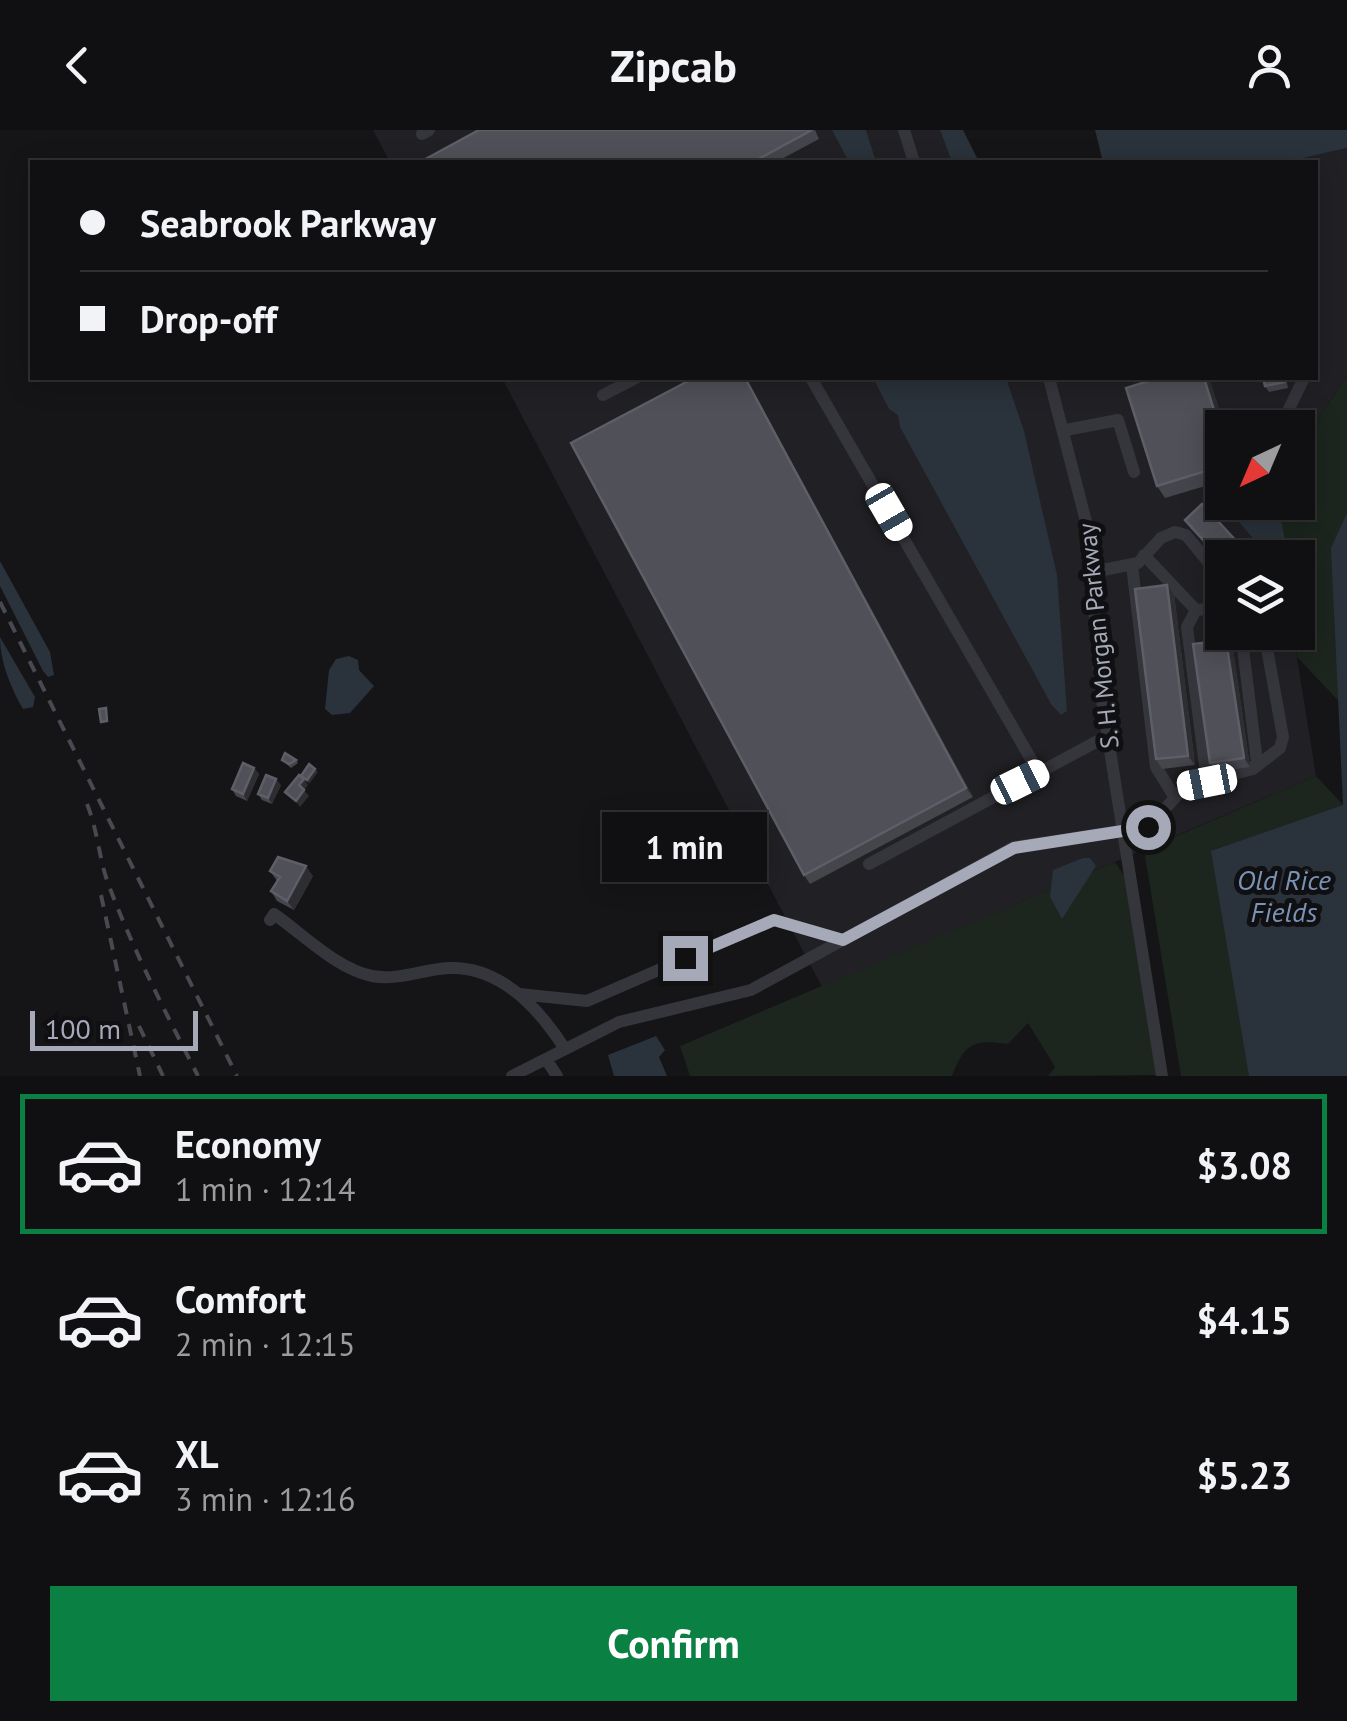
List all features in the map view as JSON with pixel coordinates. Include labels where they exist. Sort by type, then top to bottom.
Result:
[{"type":"street","points":[[904,130],[913,160]]},
{"type":"street","points":[[603,396],[632,380]]},
{"type":"street","points":[[812,380],[1039,773]]},
{"type":"street","name":"S. H. Morgan Parkway","points":[[1050,380],[1066,430],[1090,533],[1107,736],[1162,1076]]},
{"type":"street","points":[[1288,410],[1303,380]]},
{"type":"street","points":[[1066,430],[1118,420],[1134,472]]},
{"type":"street","points":[[1093,572],[1132,565],[1161,538],[1175,532],[1186,535],[1205,559]]},
{"type":"street","points":[[1144,555],[1196,610]]},
{"type":"street","points":[[1132,565],[1156,767],[1174,796]]},
{"type":"street","points":[[1196,610],[1205,609]]},
{"type":"street","points":[[1196,610],[1187,626],[1207,782]]},
{"type":"street","points":[[1243,650],[1257,762],[1254,769]]},
{"type":"street","points":[[512,1076],[619,1022],[751,990],[1014,848],[1158,822],[1174,796],[1186,786],[1254,769],[1280,748],[1283,737],[1267,650]]},
{"type":"street","points":[[869,864],[1107,736]]},
{"type":"street","points":[[270,920],[274,914],[353,970],[370,975],[386,978],[452,967],[488,976],[519,994],[544,1017],[565,1049]]},
{"type":"street","points":[[519,994],[587,1001],[774,920],[843,940]]},
{"type":"street","points":[[546,1059],[558,1076]]},
{"type":"shaded area","points":[[373,130],[957,130],[975,160],[389,160]]},
{"type":"shaded area","points":[[1347,148],[1347,375],[1315,423],[1315,410],[1205,410],[1205,520],[1275,520],[1278,540],[1205,540],[1205,650],[1296,650],[1316,776],[822,987],[503,380],[1318,380],[1318,160],[1295,160]]},
{"type":"shaded area","points":[[1347,375],[1347,710],[1297,657],[1296,650],[1315,650],[1315,540],[1278,540],[1275,520],[1315,520],[1315,423]]},
{"type":"shaded area","points":[[1316,776],[1347,809],[1347,1076],[1181,1076],[1144,850]]},
{"type":"shaded area","points":[[1115,862],[1132,887],[1162,1075],[1048,1076],[1055,1067],[1028,1023],[1008,1044],[978,1043],[966,1050],[952,1076],[690,1076],[680,1046]]},
{"type":"water","points":[[832,130],[866,130],[875,160],[848,160]]},
{"type":"water","points":[[940,130],[963,130],[978,160],[951,160]]},
{"type":"water","points":[[1095,130],[1347,130],[1347,148],[1295,160],[1102,160]]},
{"type":"water","points":[[874,380],[1007,380],[1024,431],[1057,575],[1067,711],[1061,715],[1051,704],[900,427],[898,415],[889,409]]},
{"type":"water","name":"Old Rice Fields","points":[[1347,513],[1347,1076],[1249,1076],[1211,851],[1343,805],[1331,548]]},
{"type":"water","points":[[1281,520],[1285,540],[1254,540],[1239,522]]},
{"type":"water","points":[[0,561],[50,652],[54,675],[48,677],[43,671],[0,586]]},
{"type":"water","points":[[0,637],[35,697],[33,707],[23,709],[14,692],[4,665]]},
{"type":"water","points":[[349,656],[358,660],[359,670],[374,686],[350,713],[332,715],[325,709],[329,670],[336,659]]},
{"type":"water","points":[[1090,858],[1096,866],[1062,919],[1050,897],[1053,870]]},
{"type":"water","points":[[656,1036],[665,1050],[659,1057],[667,1076],[614,1076],[608,1055]]},
{"type":"building","points":[[479,130],[812,130],[757,160],[424,160]]},
{"type":"building","points":[[690,380],[746,380],[966,788],[804,875],[571,443]]},
{"type":"building","points":[[1152,380],[1205,380],[1214,410],[1205,410],[1205,471],[1157,486],[1126,388]]},
{"type":"building","points":[[1264,380],[1284,380],[1284,382],[1265,386]]},
{"type":"building","points":[[1202,504],[1205,520],[1217,520],[1235,540],[1205,542],[1185,520]]},
{"type":"building","points":[[1167,585],[1188,756],[1156,759],[1135,589]]},
{"type":"building","points":[[1205,643],[1205,650],[1228,650],[1244,758],[1210,763],[1193,644]]},
{"type":"building","points":[[106,708],[107,721],[101,722],[99,709]]},
{"type":"building","points":[[285,753],[296,760],[289,764],[282,760]]},
{"type":"building","points":[[243,763],[254,768],[243,794],[232,789]]},
{"type":"building","points":[[309,764],[315,769],[307,780],[301,776]]},
{"type":"building","points":[[266,775],[276,779],[268,798],[258,794]]},
{"type":"building","points":[[299,775],[304,779],[299,785],[304,790],[296,801],[285,792]]},
{"type":"building","points":[[278,857],[306,866],[287,901],[271,891],[280,877],[270,871]]},
{"type":"railway","points":[[0,602],[237,1076]]},
{"type":"railway","points":[[87,804],[119,911],[198,1076]]},
{"type":"railway","points":[[101,895],[140,1076]]},
{"type":"railway","points":[[139,1026],[163,1076]]},
{"type":"route","points":[[685,958],[774,920],[843,940],[1014,848],[1148,827]]}]
